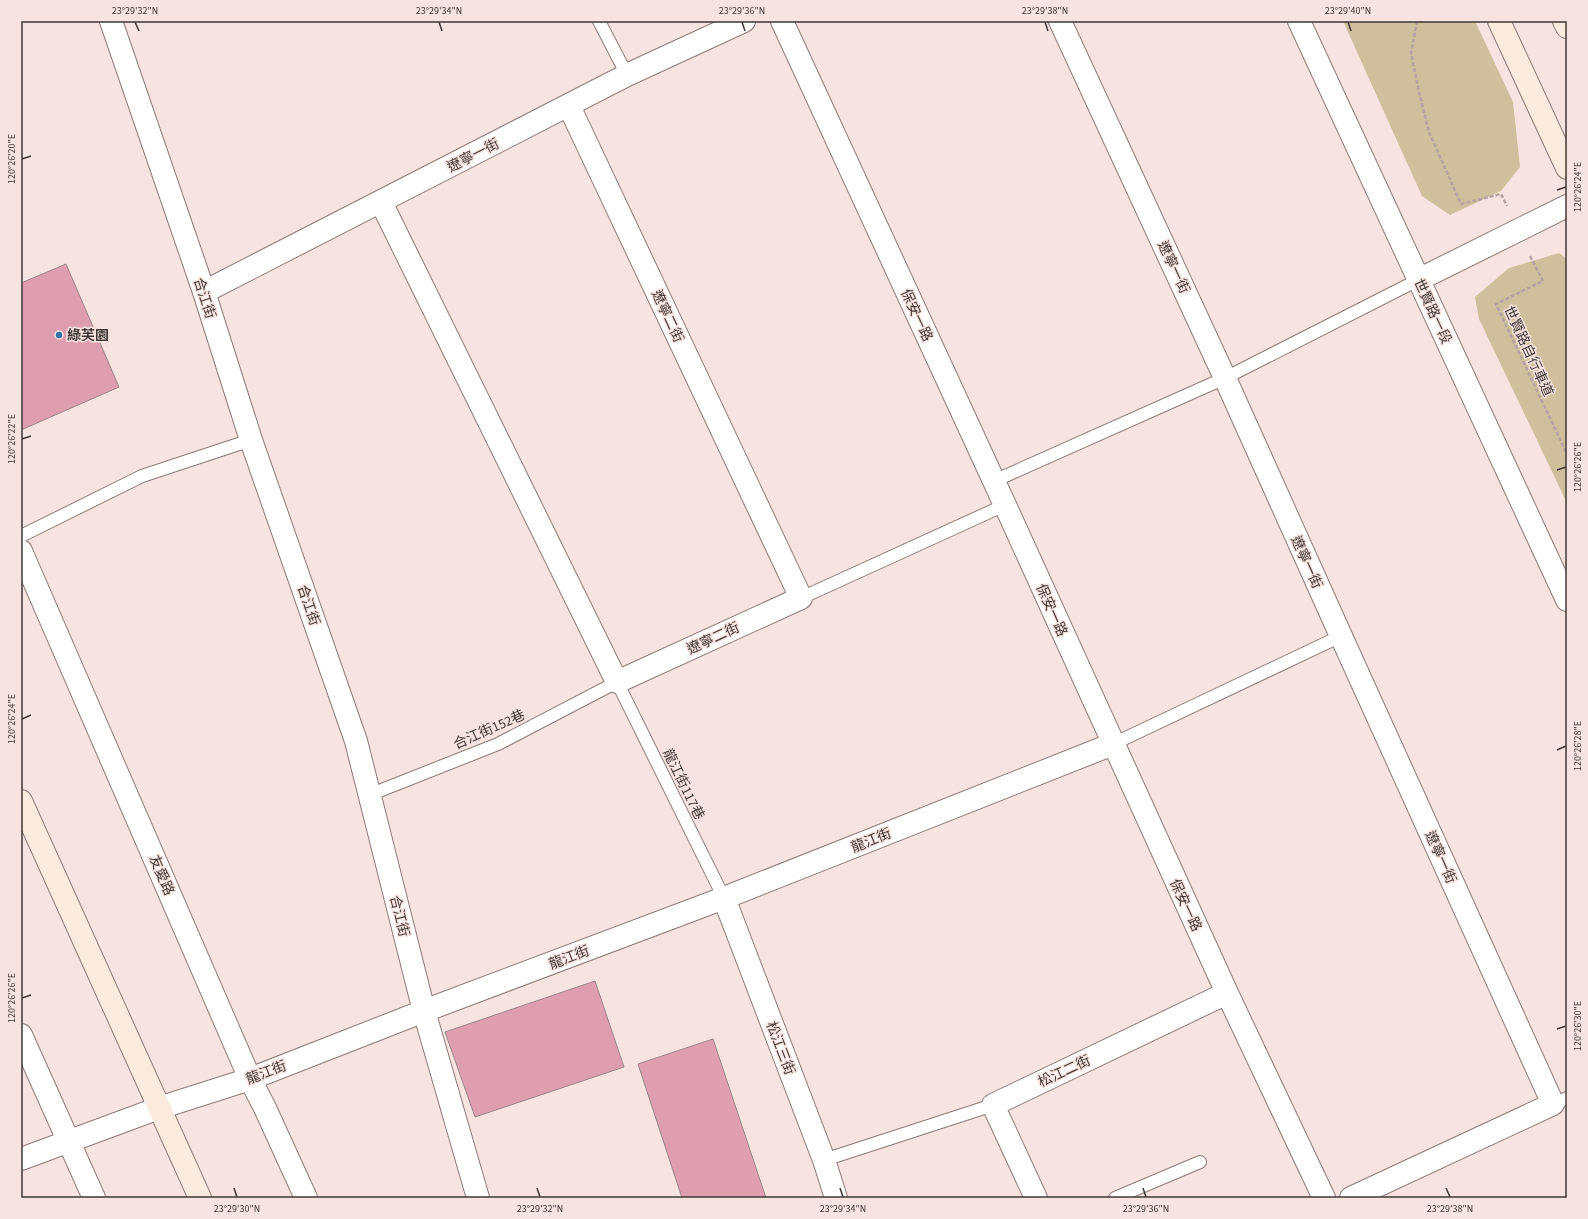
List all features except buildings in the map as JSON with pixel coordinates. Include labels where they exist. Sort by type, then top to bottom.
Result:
[{"type":"street","name":"合江街","points":[[111,21],[204,292],[251,440],[356,741],[424,1011],[478,1198]]},
{"type":"street","name":"遼寧一街","points":[[204,292],[627,76],[744,21]]},
{"type":"street","name":"保安一路","points":[[782,21],[1005,505],[1227,993],[1324,1198]]},
{"type":"street","name":"遼寧一街","points":[[1060,21],[1225,378],[1340,636],[1560,1101],[1351,1198]]},
{"type":"street","name":"世賢路一段","points":[[1299,21],[1567,600]]},
{"type":"street","points":[[1499,21],[1567,168]]},
{"type":"street","points":[[1564,21],[1567,27]]},
{"type":"street","name":"遼寧二街","points":[[569,106],[801,598],[618,682]]},
{"type":"street","points":[[381,202],[618,682]]},
{"type":"street","points":[[1418,280],[1567,206]]},
{"type":"street","name":"友愛路","points":[[21,551],[250,1078],[306,1198]]},
{"type":"street","name":"龍江街","points":[[21,1158],[70,1142],[159,1108],[250,1078],[724,898],[1113,744]]},
{"type":"street","points":[[21,801],[200,1198]]},
{"type":"street","name":"松江三街","points":[[724,898],[824,1160],[836,1198]]},
{"type":"street","name":"松江二街","points":[[993,1105],[1227,993]]},
{"type":"street","points":[[21,1035],[94,1198]]},
{"type":"street","points":[[993,1105],[1036,1198]]},
{"type":"lane","points":[[599,21],[627,76]]},
{"type":"lane","points":[[994,481],[1225,378],[1418,280]]},
{"type":"lane","points":[[21,536],[142,476],[251,440]]},
{"type":"lane","points":[[801,598],[1005,505]]},
{"type":"lane","points":[[1113,744],[1340,636]]},
{"type":"lane","name":"合江街152巷","points":[[369,795],[498,744],[618,682]]},
{"type":"lane","name":"龍江街117巷","points":[[618,682],[724,898]]},
{"type":"lane","points":[[824,1160],[993,1105]]},
{"type":"lane","points":[[1115,1198],[1200,1162]]},
{"type":"path","points":[[1418,21],[1411,52],[1429,132],[1462,204],[1501,194]]},
{"type":"path","name":"世賢路自行車道","points":[[1542,281],[1496,304],[1567,454]]},
{"type":"shaded area","points":[[1343,21],[1475,21],[1513,102],[1520,167],[1501,191],[1450,215],[1422,196]]},
{"type":"shaded area","points":[[1559,253],[1567,259],[1567,503],[1479,319],[1475,297],[1509,268]]},
{"type":"place","name":"綠芙園","points":[[59,335]]}]
